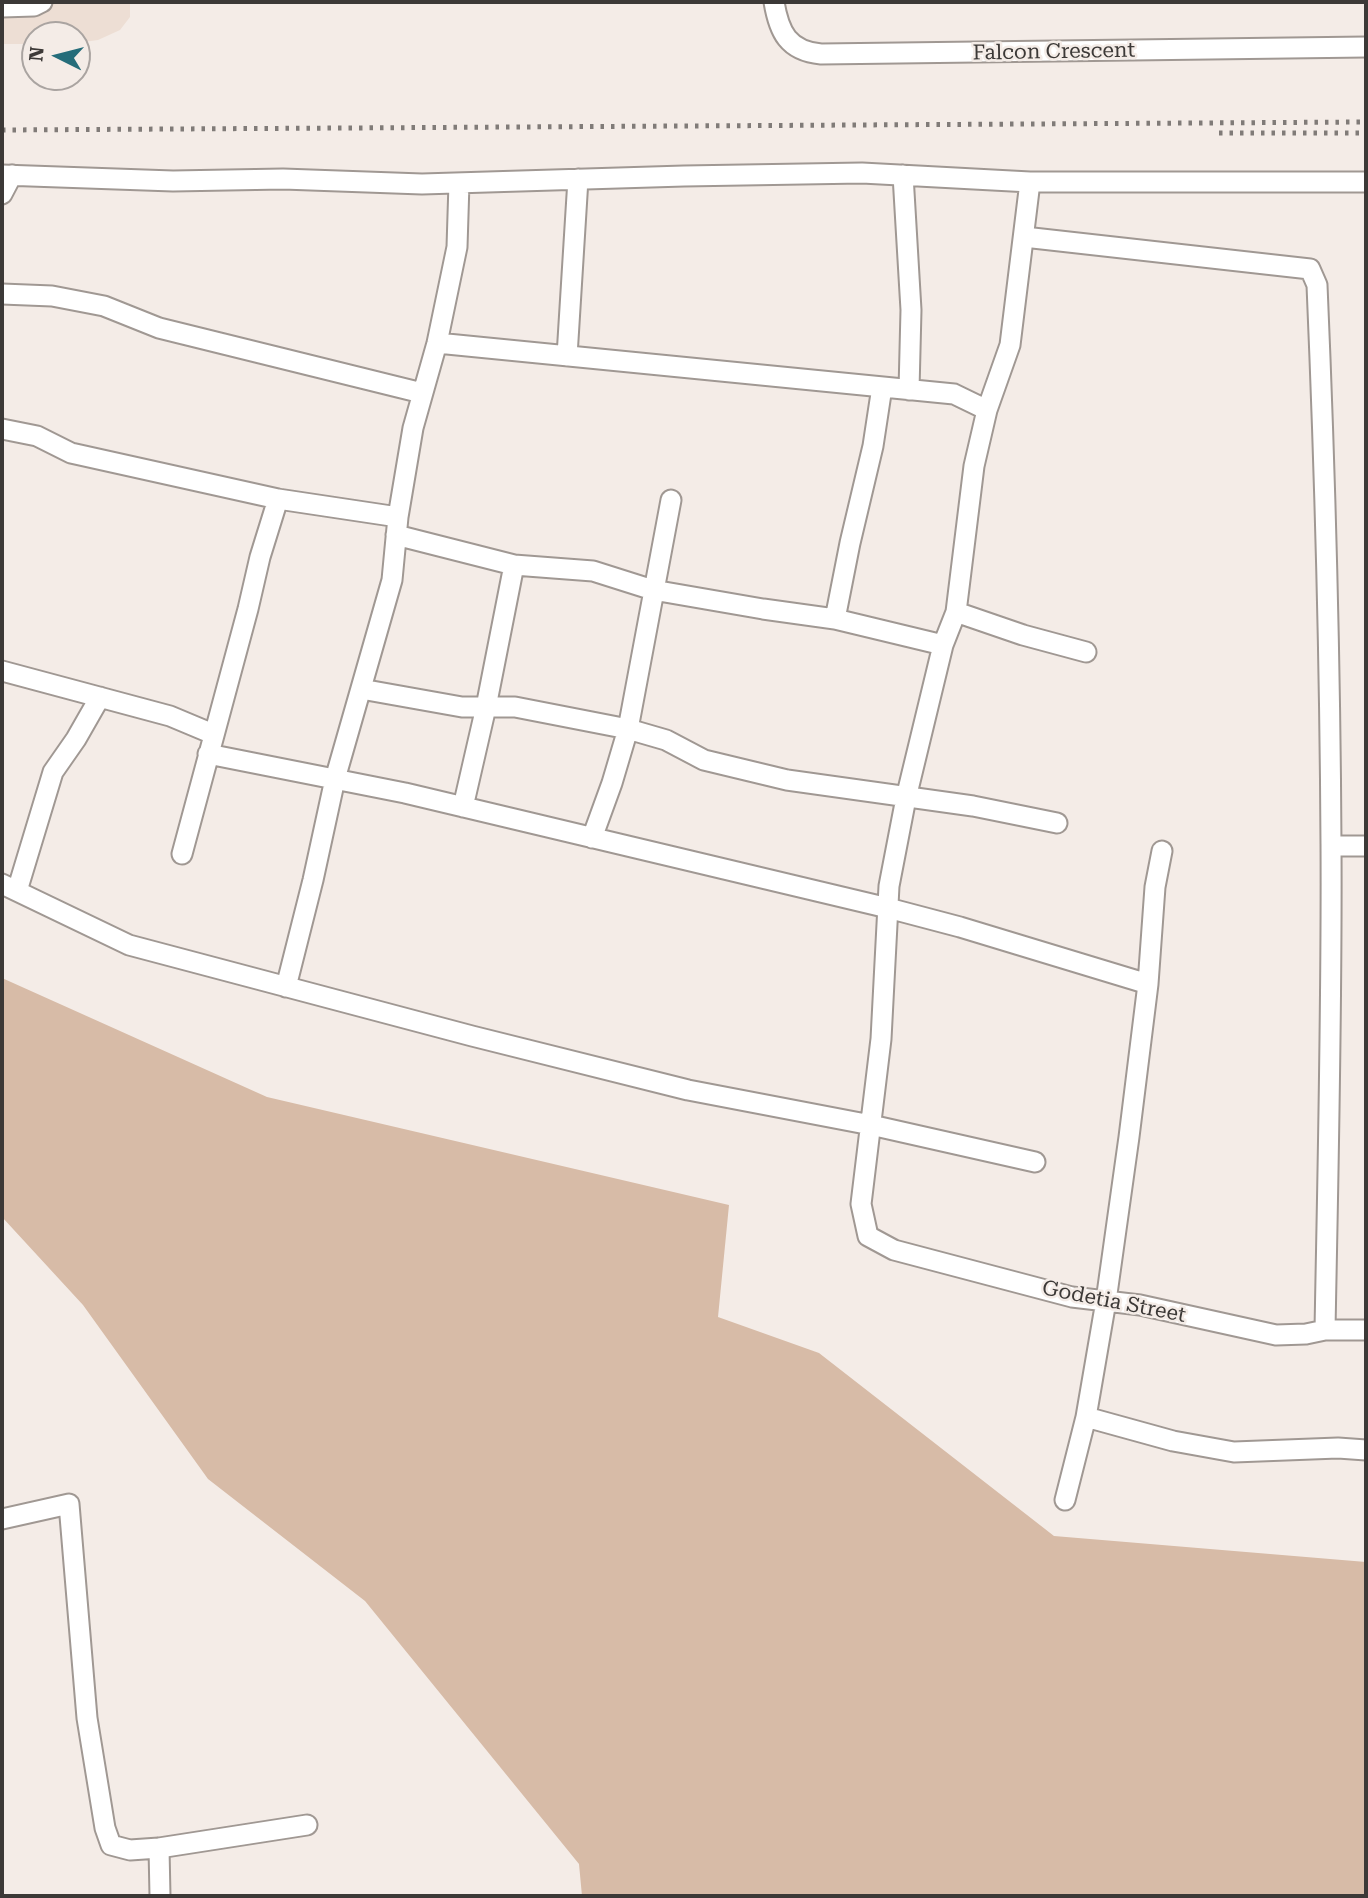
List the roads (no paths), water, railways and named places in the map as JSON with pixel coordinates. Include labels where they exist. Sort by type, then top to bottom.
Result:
[{"type":"street","points":[[2,7],[34,6],[42,2]]},
{"type":"street","name":"Falcon Crescent","points":[[774,2],[781,30],[789,41],[798,49],[821,54],[1366,47]]},
{"type":"street","points":[[2,194],[7,175],[173,181],[283,179],[422,184],[862,173],[1030,182],[1366,182]]},
{"type":"street","points":[[903,175],[911,310],[909,390]]},
{"type":"street","points":[[567,356],[578,179]]},
{"type":"street","points":[[871,1125],[881,1040],[889,887],[906,798],[943,645],[956,612],[974,466],[987,410],[1010,345],[1030,182]]},
{"type":"street","points":[[286,987],[335,779],[392,580],[397,526],[413,428],[437,342],[457,247],[459,183]]},
{"type":"street","points":[[1024,237],[1310,269],[1317,285],[1325,478],[1331,846],[1325,1330]]},
{"type":"street","points":[[2,294],[52,296],[104,306],[159,328],[422,393]]},
{"type":"street","points":[[437,342],[954,394],[987,410]]},
{"type":"street","points":[[835,619],[849,543],[873,446],[882,387]]},
{"type":"street","points":[[2,429],[37,436],[71,453],[397,526],[514,565],[593,571],[653,590],[835,619],[943,645]]},
{"type":"street","points":[[182,854],[260,557],[278,499]]},
{"type":"street","points":[[592,838],[628,729],[671,500]]},
{"type":"street","points":[[463,807],[514,565]]},
{"type":"street","points":[[956,612],[1023,635],[1086,652]]},
{"type":"street","points":[[2,671],[170,716],[214,734]]},
{"type":"street","points":[[361,690],[462,707],[515,707],[628,729],[666,740],[704,760],[787,780],[973,806],[1057,823]]},
{"type":"street","points":[[100,697],[53,772],[9,887],[129,945],[688,1090],[871,1125],[1035,1162]]},
{"type":"street","points":[[208,754],[405,793],[888,908],[960,926],[1148,984]]},
{"type":"street","points":[[1331,846],[1366,846]]},
{"type":"street","points":[[1065,1500],[1086,1416],[1106,1301],[1129,1137],[1148,984],[1155,887],[1162,851]]},
{"type":"street","name":"Godetia Street","points":[[871,1125],[861,1204],[868,1236],[894,1250],[1072,1297],[1140,1305],[1276,1335],[1325,1330],[1366,1330]]},
{"type":"street","points":[[1086,1416],[1173,1441],[1234,1452],[1338,1448],[1366,1450]]},
{"type":"street","points":[[2,1518],[69,1504],[87,1718],[105,1828],[111,1845],[130,1850],[159,1848],[307,1825]]},
{"type":"street","points":[[159,1848],[160,1896]]},
{"type":"railway","points":[[2,130],[1366,122]]},
{"type":"railway","points":[[1219,133],[1366,133]]}]
